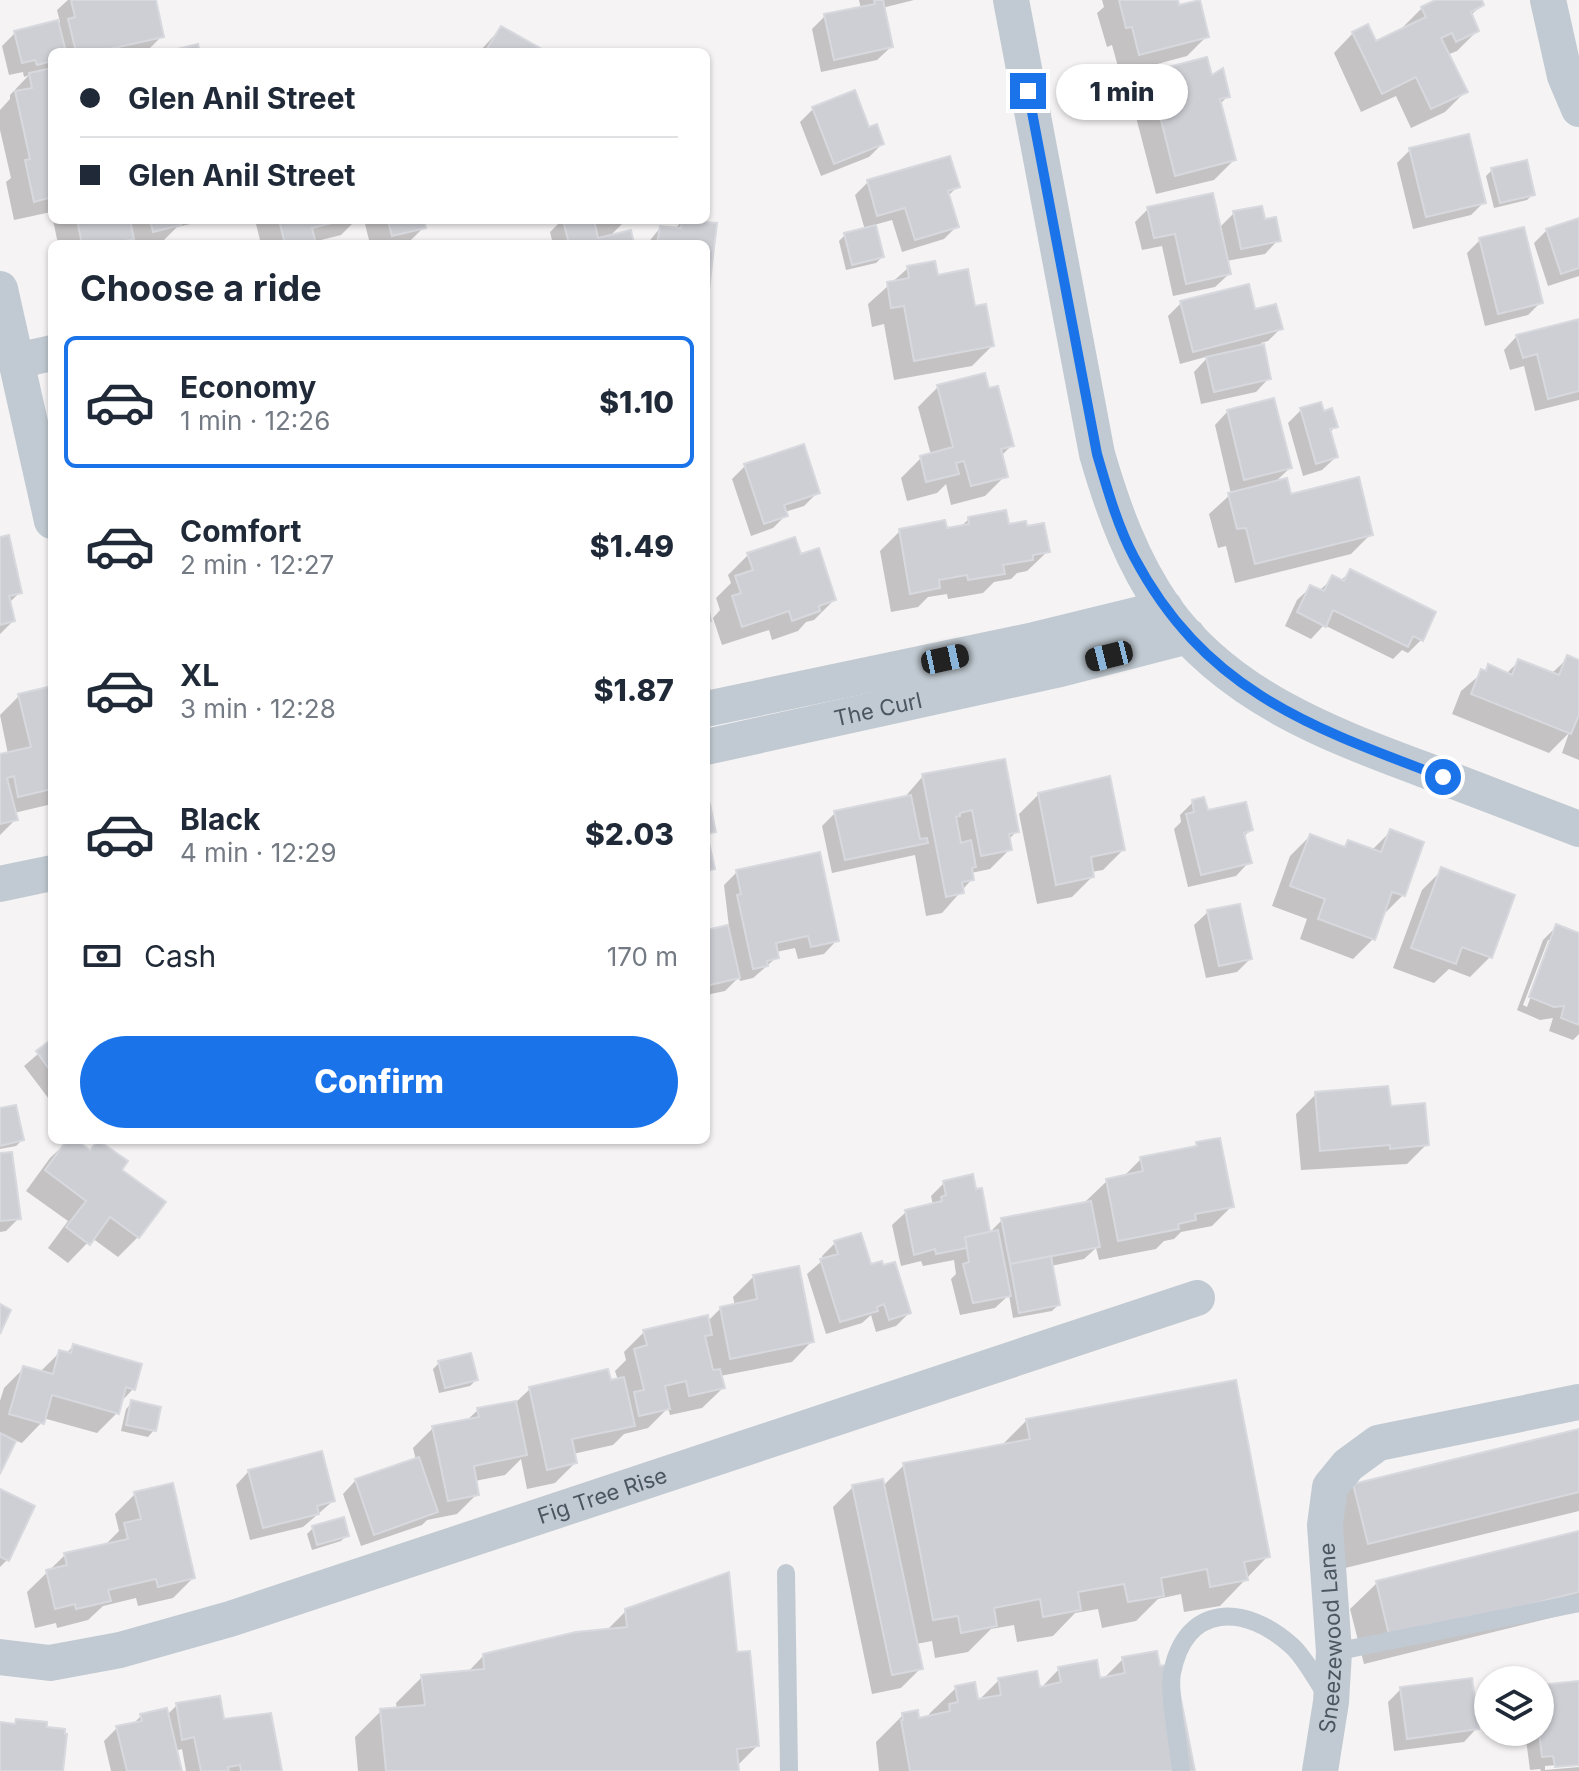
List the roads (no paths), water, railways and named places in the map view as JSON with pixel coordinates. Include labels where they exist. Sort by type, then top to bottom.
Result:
[{"type":"street","points":[[1011,0],[1097,454],[1111,503],[1133,556],[1165,608],[1218,666],[1272,705],[1334,736],[1579,829]]},
{"type":"street","points":[[1548,0],[1565,76],[1579,109]]},
{"type":"street","points":[[0,289],[48,503]]},
{"type":"street","points":[[16,361],[48,354]]},
{"type":"street","name":"The Curl","points":[[710,708],[1034,640],[1165,608]]},
{"type":"street","name":"The Curl","points":[[710,746],[1056,670],[1188,636]]},
{"type":"street","points":[[0,884],[48,874]]},
{"type":"street","name":"Fig Tree Rise","points":[[0,1657],[50,1663],[120,1650],[230,1619],[1197,1298]]},
{"type":"street","name":"Sneezewood Lane","points":[[1320,1771],[1331,1702],[1334,1652],[1325,1525],[1330,1487],[1348,1465],[1378,1443],[1579,1402]]},
{"type":"lane","points":[[786,1573],[789,1771]]},
{"type":"lane","points":[[1334,1652],[1579,1603]]},
{"type":"lane","points":[[1181,1771],[1171,1677],[1178,1648],[1192,1629],[1214,1617],[1240,1616],[1265,1624],[1295,1648],[1331,1702]]}]
